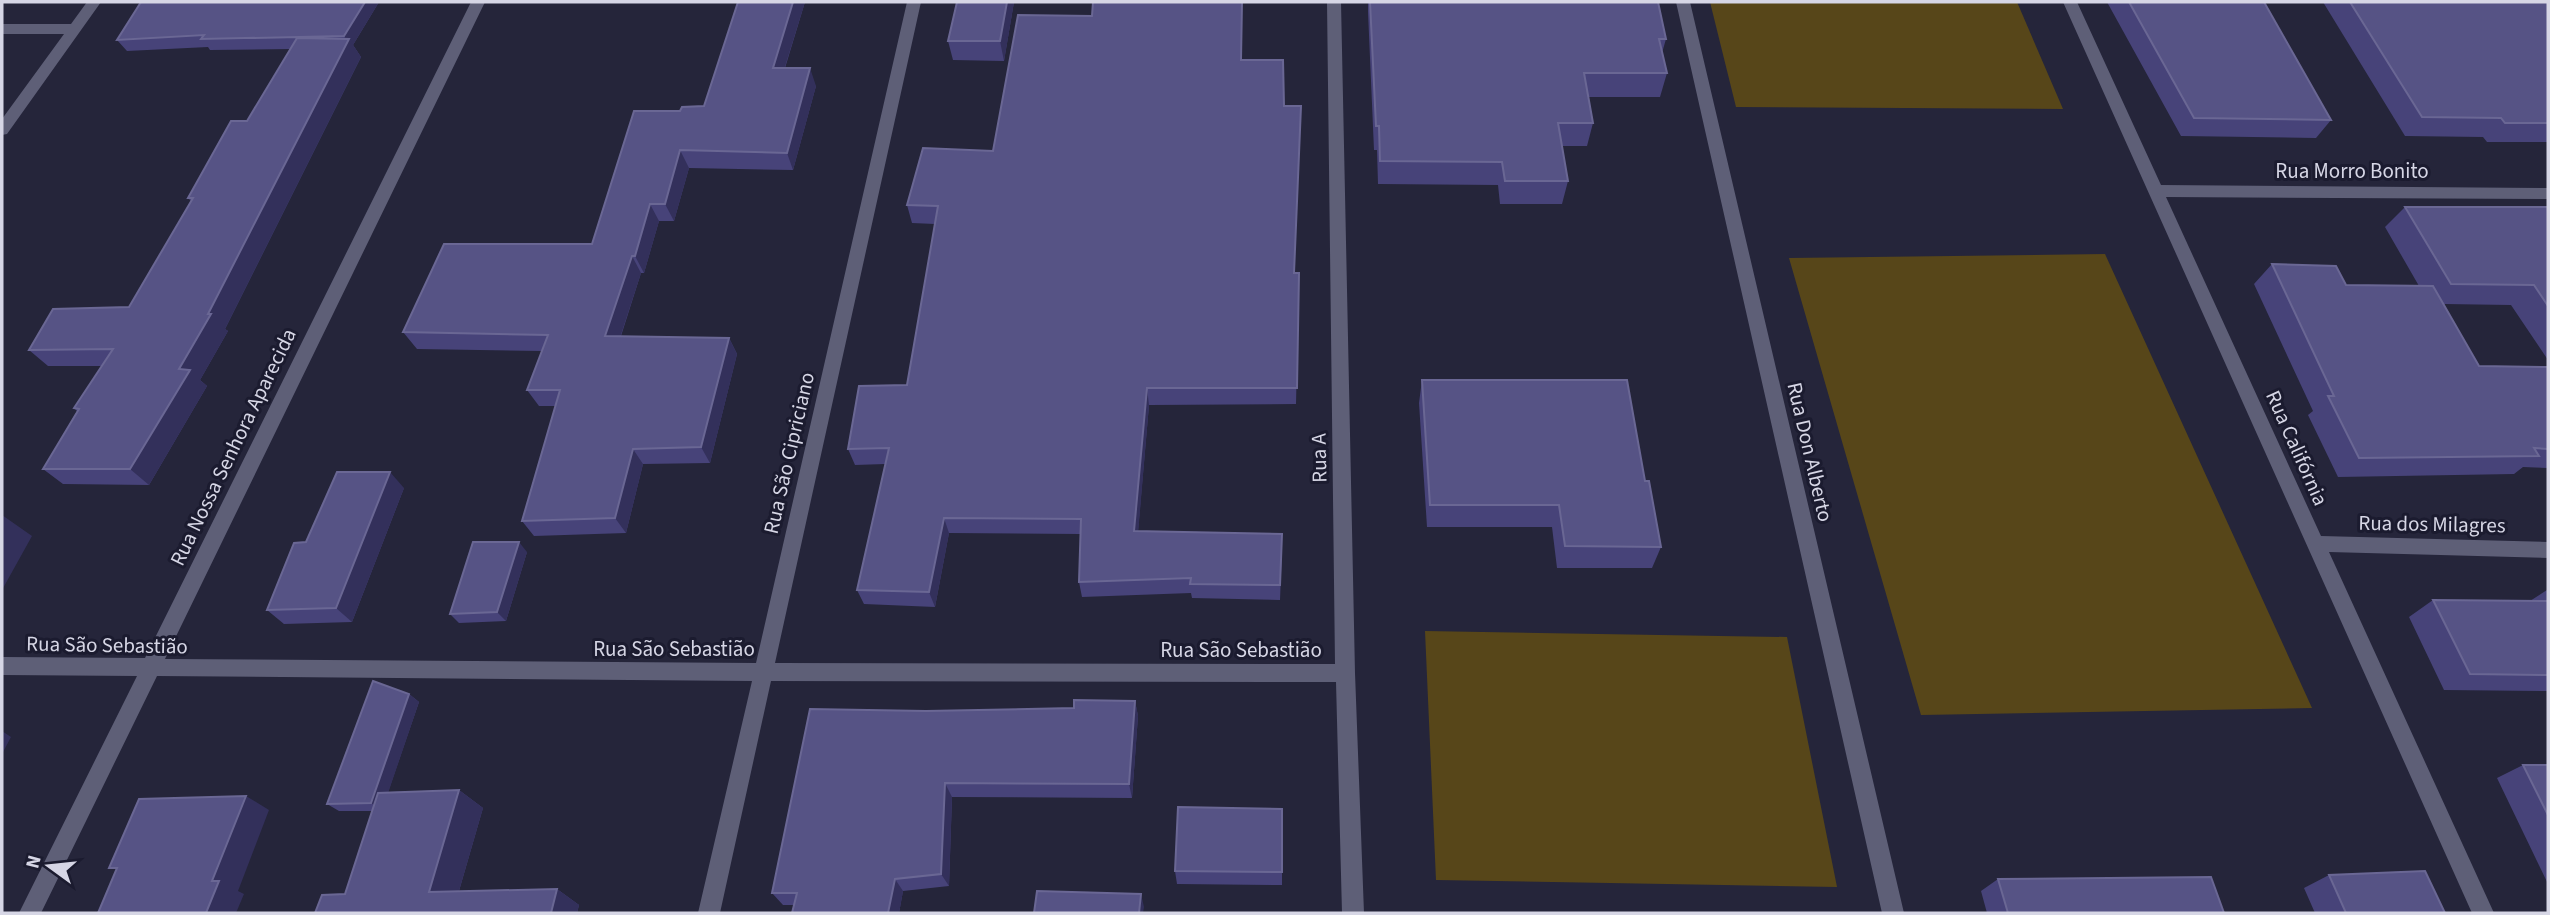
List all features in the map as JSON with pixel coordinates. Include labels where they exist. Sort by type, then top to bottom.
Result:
[{"type":"street","points":[[2,130],[94,2]]},
{"type":"street","name":"Rua Nossa Senhora Aparecida","points":[[30,913],[478,2]]},
{"type":"street","name":"Rua São Cipriciano","points":[[709,913],[914,2]]},
{"type":"street","name":"Rua A","points":[[1334,2],[1345,673],[1353,913]]},
{"type":"street","name":"Rua Don Alberto","points":[[1683,2],[1893,913]]},
{"type":"street","name":"Rua Califórnia","points":[[2070,2],[2483,913]]},
{"type":"street","points":[[2,29],[74,29]]},
{"type":"street","name":"Rua Morro Bonito","points":[[2155,191],[2548,193]]},
{"type":"street","name":"Rua dos Milagres","points":[[2316,544],[2548,550]]},
{"type":"street","name":"Rua São Sebastião","points":[[2,666],[1345,673]]},
{"type":"shaded area","points":[[1710,2],[2017,2],[2063,109],[1736,107]]},
{"type":"shaded area","points":[[2105,254],[2312,708],[1921,715],[1789,258]]},
{"type":"shaded area","points":[[1425,631],[1787,637],[1837,887],[1436,880]]},
{"type":"building","points":[[141,2],[365,2],[344,36],[201,39],[204,35],[117,40]]},
{"type":"building","points":[[738,2],[793,2],[773,68],[810,68],[787,153],[680,150],[665,204],[650,204],[635,256],[632,256],[605,336],[729,338],[701,447],[633,449],[615,518],[522,521],[560,390],[527,390],[548,335],[403,332],[444,244],[592,244],[634,111],[680,111],[682,107],[704,106]]},
{"type":"building","points":[[957,2],[1007,2],[1000,41],[948,41]]},
{"type":"building","points":[[1093,2],[1242,2],[1241,60],[1283,60],[1284,106],[1301,106],[1294,273],[1299,273],[1297,388],[1147,388],[1134,531],[1282,534],[1280,585],[1190,584],[1191,578],[1079,582],[1081,519],[944,518],[929,592],[857,590],[889,448],[848,449],[859,386],[907,385],[938,206],[907,205],[923,148],[993,151],[1018,15],[1092,16]]},
{"type":"building","points":[[1370,2],[1658,2],[1666,39],[1659,39],[1667,73],[1584,73],[1593,123],[1558,123],[1568,181],[1505,181],[1502,162],[1380,161]]},
{"type":"building","points":[[2129,2],[2264,2],[2331,120],[2194,118]]},
{"type":"building","points":[[2350,2],[2548,2],[2548,123],[2505,123],[2501,118],[2422,117]]},
{"type":"building","points":[[297,38],[349,39],[208,314],[211,314],[179,369],[190,370],[130,469],[43,469],[79,409],[74,408],[113,349],[29,350],[53,309],[129,307],[193,198],[188,198],[231,121],[247,121]]},
{"type":"building","points":[[2405,207],[2548,207],[2548,306],[2534,285],[2451,284]]},
{"type":"building","points":[[2272,264],[2336,266],[2346,285],[2433,286],[2479,366],[2548,367],[2548,449],[2534,448],[2539,456],[2359,458],[2328,396],[2334,396]]},
{"type":"building","points":[[1422,380],[1627,380],[1645,481],[1649,481],[1661,547],[1565,546],[1559,505],[1430,505]]},
{"type":"building","points":[[337,472],[390,472],[336,608],[267,610],[294,543],[306,542]]},
{"type":"building","points":[[473,542],[519,542],[497,612],[450,614]]},
{"type":"building","points":[[2433,600],[2548,601],[2548,675],[2470,674]]},
{"type":"building","points":[[373,681],[409,694],[371,803],[327,804]]},
{"type":"building","points":[[1074,700],[1135,701],[1129,784],[945,783],[941,874],[895,879],[888,913],[792,913],[797,893],[772,893],[810,709],[926,711],[1074,708]]},
{"type":"building","points":[[2523,765],[2548,765],[2548,815]]},
{"type":"building","points":[[459,790],[429,892],[557,889],[551,913],[315,913],[322,895],[345,894],[378,793]]},
{"type":"building","points":[[246,796],[212,881],[219,881],[206,913],[98,913],[117,868],[109,868],[139,799]]},
{"type":"building","points":[[1178,807],[1282,809],[1282,872],[1175,871]]},
{"type":"building","points":[[2425,871],[2445,913],[2346,913],[2329,875]]},
{"type":"building","points":[[2211,877],[2224,913],[2008,913],[1998,879]]},
{"type":"building","points":[[1037,891],[1141,894],[1139,913],[1034,913]]}]
